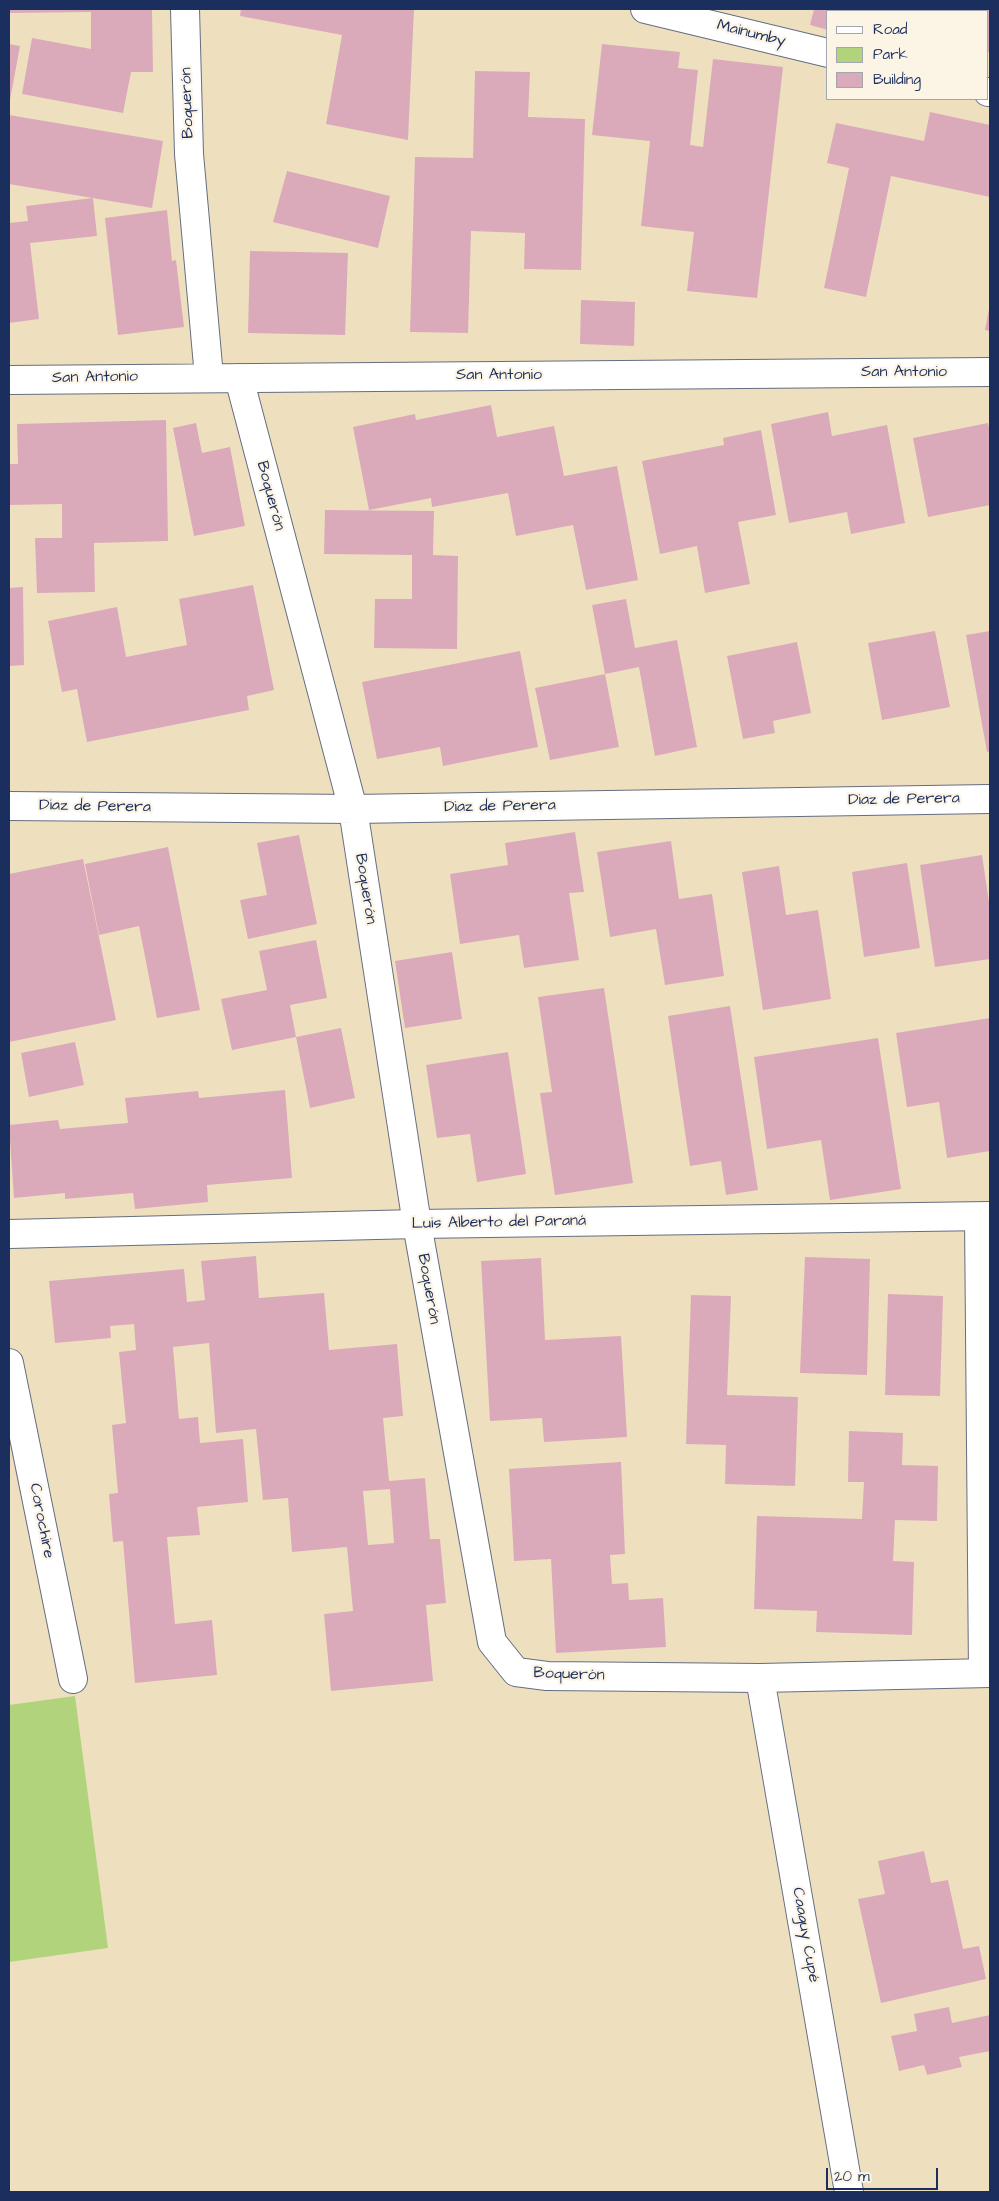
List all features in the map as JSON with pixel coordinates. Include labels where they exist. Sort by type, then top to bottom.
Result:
[{"type":"street","name":"Boquerón","points":[[185,9],[189,154],[209,377]]},
{"type":"street","name":"Mainumby","points":[[645,9],[826,53]]},
{"type":"street","name":"San Antonio","points":[[9,380],[990,372]]},
{"type":"street","name":"Boquerón","points":[[239,378],[353,809],[417,1224],[492,1642],[516,1672],[547,1676],[760,1678],[986,1673]]},
{"type":"street","name":"Diaz de Perera","points":[[9,806],[353,809],[990,799]]},
{"type":"street","name":"Luis Alberto del Paraná","points":[[9,1234],[417,1224],[984,1217]]},
{"type":"street","points":[[984,1217],[986,1673]]},
{"type":"street","name":"Corochire","points":[[9,1363],[73,1679]]},
{"type":"street","name":"Caaguy Cupé","points":[[760,1678],[849,2192]]},
{"type":"green space","points":[[75,1696],[108,1948],[9,1962],[9,1705]]},
{"type":"building","points":[[9,9],[152,9],[153,72],[131,72],[123,113],[22,94],[32,38],[91,49],[91,12],[9,13]]},
{"type":"building","points":[[241,9],[414,9],[408,140],[326,124],[342,35],[240,16]]},
{"type":"building","points":[[814,9],[866,9],[826,10],[826,29],[810,25]]},
{"type":"building","points":[[882,9],[929,9],[928,10]]},
{"type":"building","points":[[990,9],[990,53],[989,10],[962,10]]},
{"type":"building","points":[[9,44],[20,46],[10,100],[9,99]]},
{"type":"building","points":[[602,44],[680,52],[678,68],[698,70],[690,145],[703,147],[713,59],[783,67],[757,298],[687,291],[694,232],[641,226],[650,141],[592,135]]},
{"type":"building","points":[[475,71],[530,72],[528,117],[585,119],[581,270],[524,269],[525,233],[471,231],[468,333],[410,332],[415,157],[473,158]]},
{"type":"building","points":[[930,112],[990,125],[990,197],[891,176],[866,297],[824,288],[849,168],[827,163],[836,123],[924,141]]},
{"type":"building","points":[[9,115],[163,141],[152,208],[9,184]]},
{"type":"building","points":[[287,171],[390,196],[378,248],[273,222]]},
{"type":"building","points":[[93,198],[97,236],[30,243],[39,319],[9,323],[9,223],[28,221],[26,206]]},
{"type":"building","points":[[167,210],[172,261],[176,260],[184,327],[118,335],[105,218]]},
{"type":"building","points":[[250,251],[348,253],[345,335],[248,333]]},
{"type":"building","points":[[581,300],[635,302],[634,346],[580,344]]},
{"type":"building","points":[[990,309],[990,331],[985,330]]},
{"type":"building","points":[[491,405],[497,437],[554,426],[564,476],[617,466],[638,580],[586,590],[573,525],[516,536],[508,493],[432,507],[431,498],[369,510],[353,427],[415,414],[416,420]]},
{"type":"building","points":[[828,412],[832,436],[887,425],[905,523],[851,534],[847,512],[789,523],[771,424]]},
{"type":"building","points":[[166,420],[168,541],[94,543],[95,592],[37,593],[35,538],[62,538],[62,504],[9,505],[9,464],[18,464],[17,424]]},
{"type":"building","points":[[196,423],[202,453],[230,447],[245,526],[194,536],[173,428]]},
{"type":"building","points":[[988,423],[990,433],[990,505],[928,517],[913,438]]},
{"type":"building","points":[[761,430],[776,515],[738,522],[750,584],[705,593],[697,546],[660,554],[642,461],[724,445],[723,438]]},
{"type":"building","points":[[325,510],[434,511],[433,555],[458,556],[457,649],[374,648],[375,599],[412,599],[412,555],[324,554]]},
{"type":"building","points":[[253,585],[274,690],[247,696],[249,710],[87,742],[77,689],[62,692],[48,621],[117,607],[126,657],[187,645],[179,599]]},
{"type":"building","points":[[23,587],[24,665],[9,666],[9,588]]},
{"type":"building","points":[[626,599],[635,648],[677,640],[697,747],[655,756],[639,667],[605,674],[592,605]]},
{"type":"building","points":[[935,631],[950,707],[882,720],[868,643]]},
{"type":"building","points":[[990,631],[990,751],[987,752],[966,635]]},
{"type":"building","points":[[797,642],[811,713],[773,721],[775,733],[743,739],[727,656]]},
{"type":"building","points":[[520,651],[538,747],[443,766],[440,747],[377,759],[362,682]]},
{"type":"building","points":[[605,674],[619,747],[550,760],[535,688]]},
{"type":"building","points":[[575,832],[584,892],[569,893],[579,960],[524,968],[519,935],[460,944],[450,874],[508,865],[505,843]]},
{"type":"building","points":[[299,835],[317,924],[248,939],[240,900],[267,895],[257,843]]},
{"type":"building","points":[[671,841],[679,899],[712,894],[724,976],[665,985],[656,929],[610,937],[597,852]]},
{"type":"building","points":[[168,847],[200,1010],[157,1018],[139,926],[99,935],[85,864]]},
{"type":"building","points":[[982,855],[990,909],[990,959],[935,967],[920,865]]},
{"type":"building","points":[[83,859],[116,1020],[9,1042],[9,874]]},
{"type":"building","points":[[907,863],[920,948],[864,957],[852,872]]},
{"type":"building","points":[[779,866],[786,915],[818,910],[831,999],[763,1010],[742,872]]},
{"type":"building","points":[[316,940],[327,998],[290,1005],[296,1037],[232,1050],[221,999],[267,990],[259,951]]},
{"type":"building","points":[[452,952],[462,1019],[405,1028],[395,961]]},
{"type":"building","points":[[604,988],[633,1183],[555,1195],[540,1093],[552,1092],[538,997]]},
{"type":"building","points":[[730,1006],[758,1190],[726,1195],[721,1161],[690,1166],[668,1016]]},
{"type":"building","points":[[990,1018],[990,1151],[947,1158],[939,1102],[907,1107],[896,1033]]},
{"type":"building","points":[[341,1028],[355,1098],[310,1108],[296,1037]]},
{"type":"building","points":[[878,1038],[901,1189],[830,1200],[821,1140],[767,1149],[754,1057]]},
{"type":"building","points":[[75,1042],[84,1085],[29,1097],[21,1053]]},
{"type":"building","points":[[508,1052],[526,1174],[477,1182],[470,1134],[437,1138],[426,1065]]},
{"type":"building","points":[[285,1090],[292,1178],[207,1185],[208,1202],[135,1209],[133,1193],[65,1199],[65,1193],[14,1198],[9,1125],[58,1120],[60,1129],[128,1123],[125,1098],[198,1091],[199,1098]]},
{"type":"building","points":[[256,1256],[259,1298],[324,1293],[329,1350],[397,1344],[403,1416],[383,1418],[389,1481],[425,1478],[430,1539],[440,1539],[446,1603],[426,1605],[433,1681],[331,1691],[324,1614],[353,1611],[347,1547],[292,1552],[288,1498],[263,1500],[256,1429],[216,1433],[209,1343],[173,1347],[179,1419],[198,1417],[200,1443],[243,1439],[248,1502],[197,1507],[200,1535],[167,1537],[175,1624],[212,1620],[217,1675],[135,1683],[123,1541],[113,1542],[109,1494],[118,1493],[112,1425],[126,1423],[119,1352],[136,1350],[134,1324],[110,1326],[111,1338],[55,1343],[49,1281],[184,1269],[187,1302],[205,1300],[201,1261]],"holes":[[[390,1489],[394,1543],[368,1545],[363,1491]]]},
{"type":"building","points":[[805,1257],[870,1259],[867,1375],[800,1373]]},
{"type":"building","points":[[541,1258],[545,1340],[621,1336],[627,1437],[544,1442],[542,1418],[490,1421],[481,1261]]},
{"type":"building","points":[[888,1294],[943,1296],[940,1396],[885,1395]]},
{"type":"building","points":[[691,1295],[731,1296],[727,1395],[798,1397],[795,1486],[725,1484],[726,1445],[686,1444]]},
{"type":"building","points":[[849,1431],[903,1433],[902,1465],[938,1466],[937,1521],[895,1520],[893,1561],[914,1562],[912,1635],[816,1632],[817,1611],[754,1609],[757,1516],[862,1519],[864,1482],[848,1482]]},
{"type":"building","points":[[621,1462],[625,1554],[610,1555],[612,1584],[628,1583],[629,1600],[663,1598],[666,1647],[556,1653],[551,1559],[514,1561],[509,1469]]},
{"type":"building","points":[[924,1851],[931,1883],[948,1880],[963,1949],[979,1946],[986,1979],[881,2003],[858,1899],[885,1894],[878,1861]]},
{"type":"building","points":[[949,2007],[952,2023],[990,2015],[990,2051],[959,2057],[962,2067],[927,2075],[924,2065],[899,2071],[891,2036],[917,2031],[914,2014]]}]
